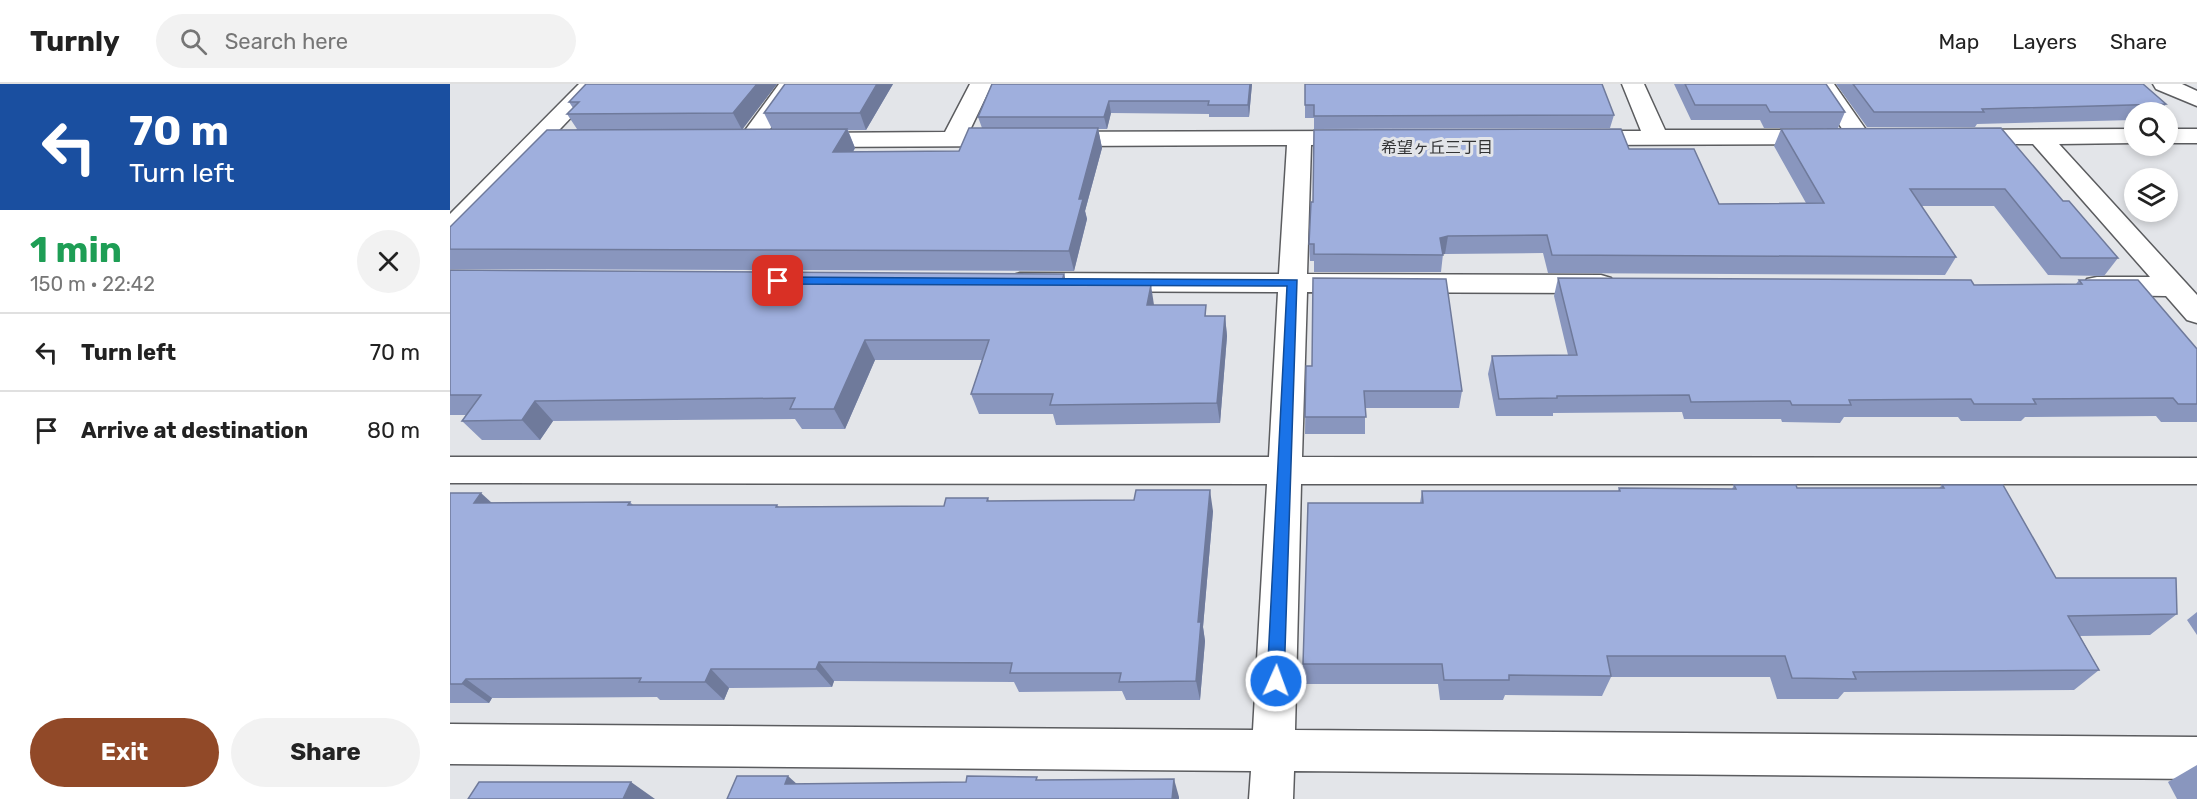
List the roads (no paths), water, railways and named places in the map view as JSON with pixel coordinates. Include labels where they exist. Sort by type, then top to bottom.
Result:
[{"type":"street","points":[[450,229],[592,84]]},
{"type":"street","points":[[790,84],[758,140],[1382,138]]},
{"type":"street","points":[[954,139],[981,84]]},
{"type":"street","points":[[1633,84],[1656,138]]},
{"type":"street","points":[[1561,138],[1870,137],[1823,84]]},
{"type":"street","points":[[2164,84],[2197,99]]},
{"type":"street","points":[[1938,137],[2124,136]]},
{"type":"street","points":[[2178,136],[2197,136]]},
{"type":"street","points":[[2040,137],[2197,313]]},
{"type":"street","points":[[1271,799],[1299,138]]},
{"type":"street","points":[[537,140],[572,140]]},
{"type":"street","points":[[996,282],[1626,284]]},
{"type":"street","points":[[2066,286],[2173,286]]},
{"type":"street","points":[[450,470],[2197,471]]},
{"type":"street","points":[[450,744],[2197,758]]},
{"type":"district","name":"希望ヶ丘三丁目","points":[[1437,147]]}]
